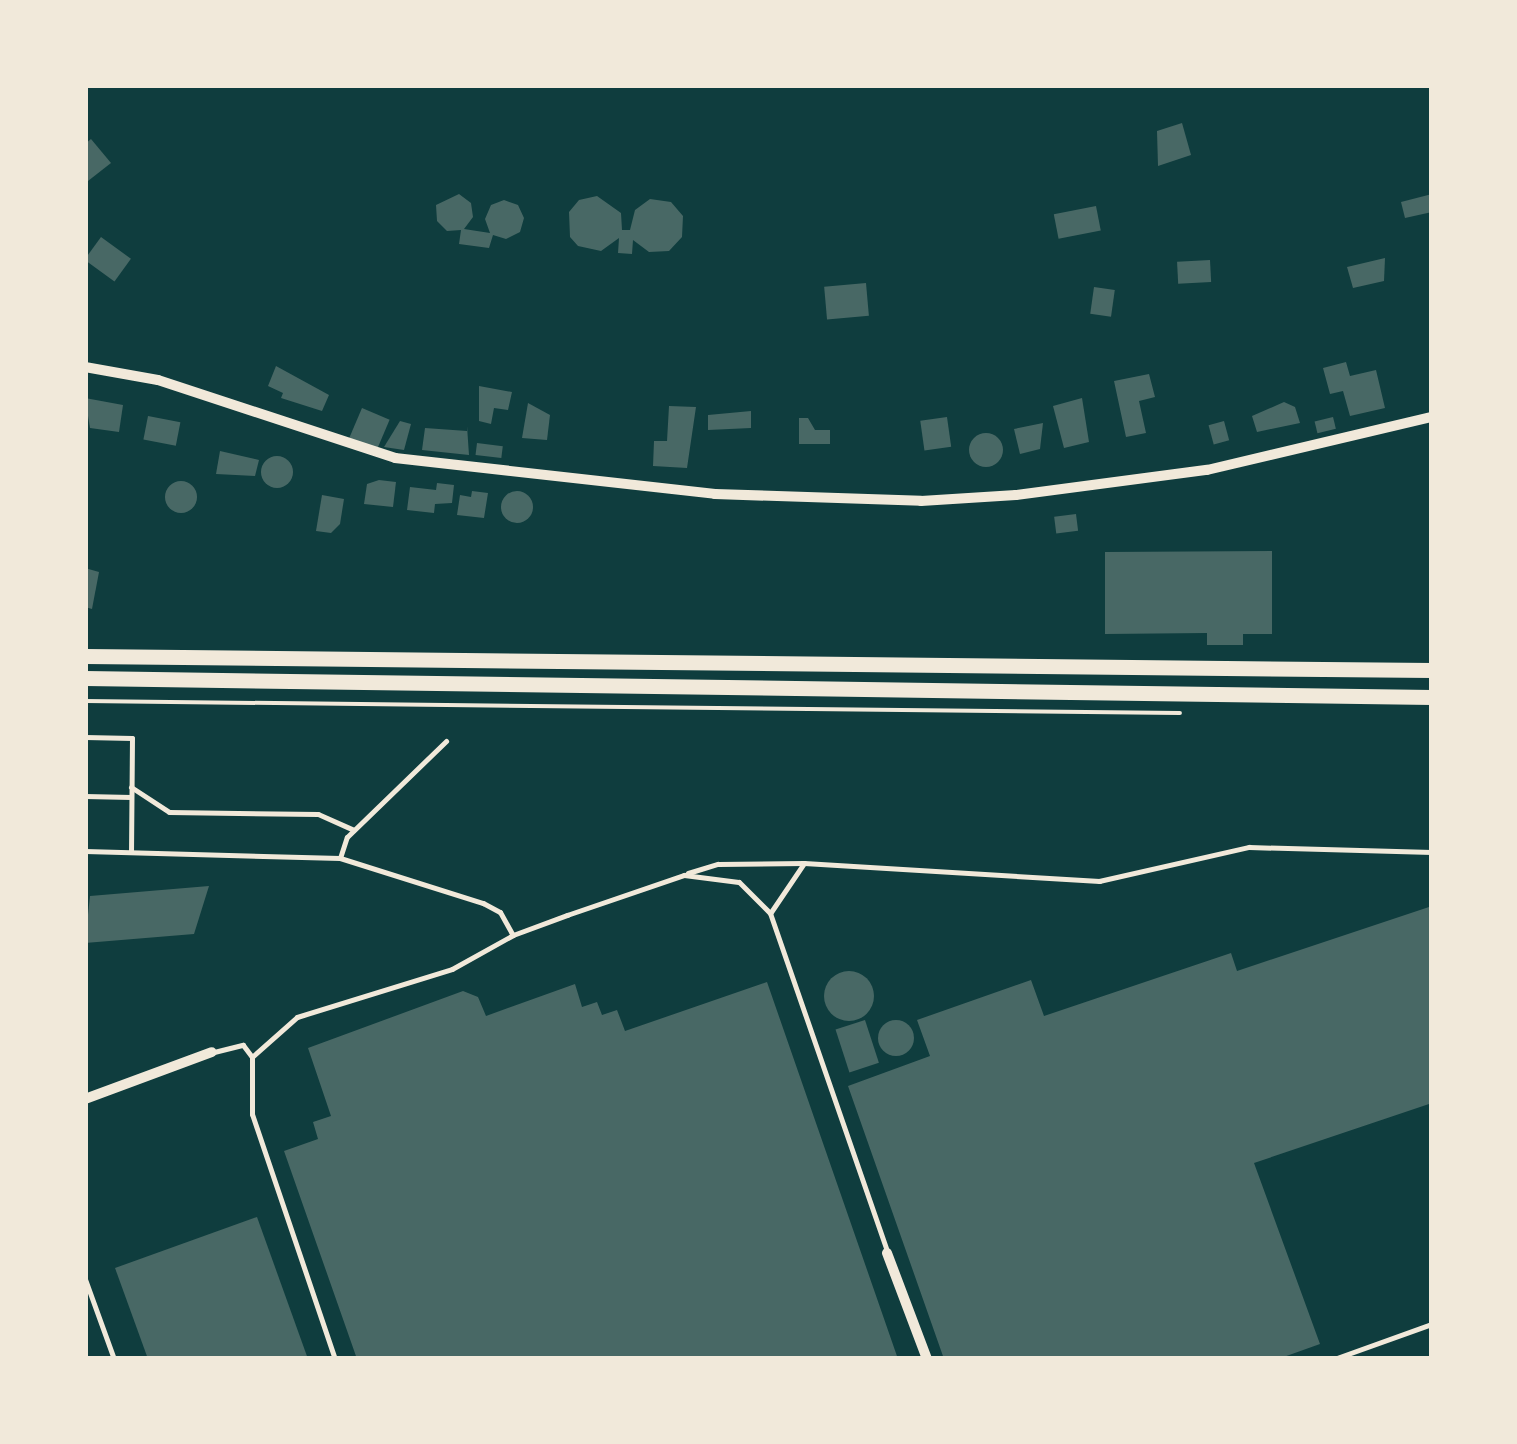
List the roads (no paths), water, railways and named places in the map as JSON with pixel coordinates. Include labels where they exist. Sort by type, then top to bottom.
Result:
[{"type":"main road","points":[[85,656],[1432,670]]},
{"type":"main road","points":[[85,678],[1432,697]]},
{"type":"street","points":[[85,367],[158,380],[395,458],[715,494],[921,501],[1016,495],[1207,470],[1432,417]]},
{"type":"street","points":[[85,1098],[212,1052]]},
{"type":"street","points":[[888,1253],[927,1359]]},
{"type":"lane","points":[[85,737],[132,738],[131,851]]},
{"type":"lane","points":[[340,858],[354,830],[446,741]]},
{"type":"lane","points":[[132,788],[169,812],[318,814],[354,830]]},
{"type":"lane","points":[[85,796],[132,797]]},
{"type":"lane","points":[[252,1058],[297,1017],[452,969],[513,934],[718,864],[804,863],[1099,880],[1249,847],[1432,852]]},
{"type":"lane","points":[[85,851],[340,858],[483,903],[500,912],[513,934]]},
{"type":"lane","points":[[770,913],[804,863]]},
{"type":"lane","points":[[684,875],[739,882],[770,913],[888,1253]]},
{"type":"lane","points":[[212,1052],[243,1045],[252,1058],[252,1114],[335,1359]]},
{"type":"lane","points":[[85,1280],[114,1359]]},
{"type":"lane","points":[[1334,1359],[1432,1324]]}]
